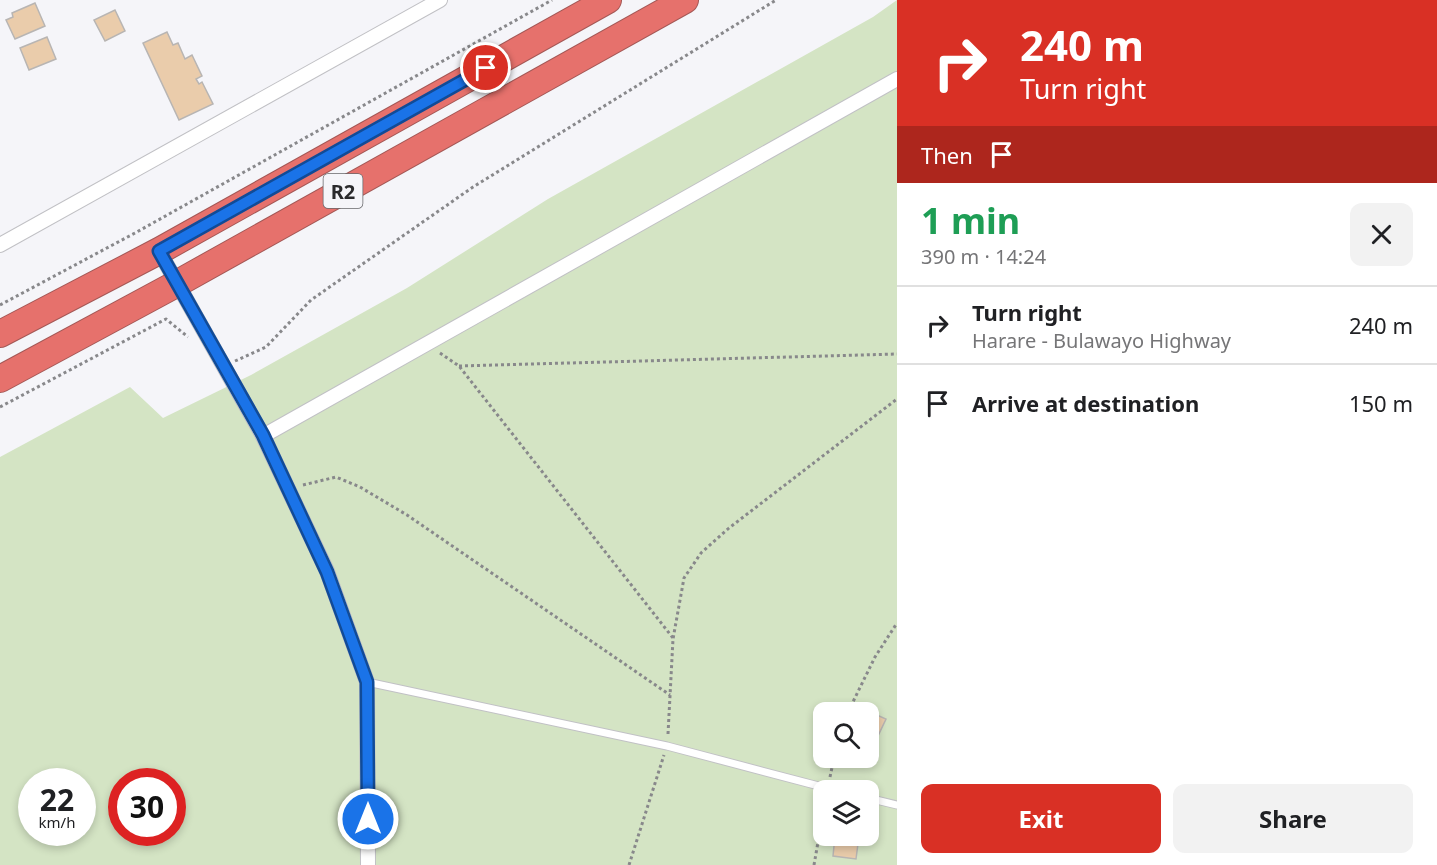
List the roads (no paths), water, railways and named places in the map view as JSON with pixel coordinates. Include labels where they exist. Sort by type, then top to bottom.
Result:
[{"type":"highway","name":"R2","points":[[0,334],[159,251],[608,0]]},
{"type":"highway","name":"R2","points":[[0,379],[178,283],[685,0]]},
{"type":"street","points":[[0,245],[440,0]]},
{"type":"street","points":[[263,435],[897,79]]},
{"type":"street","points":[[159,251],[263,435],[327,572],[367,682],[368,865]]},
{"type":"lane","points":[[367,682],[667,746],[813,785]]},
{"type":"lane","points":[[879,801],[897,805]]}]
